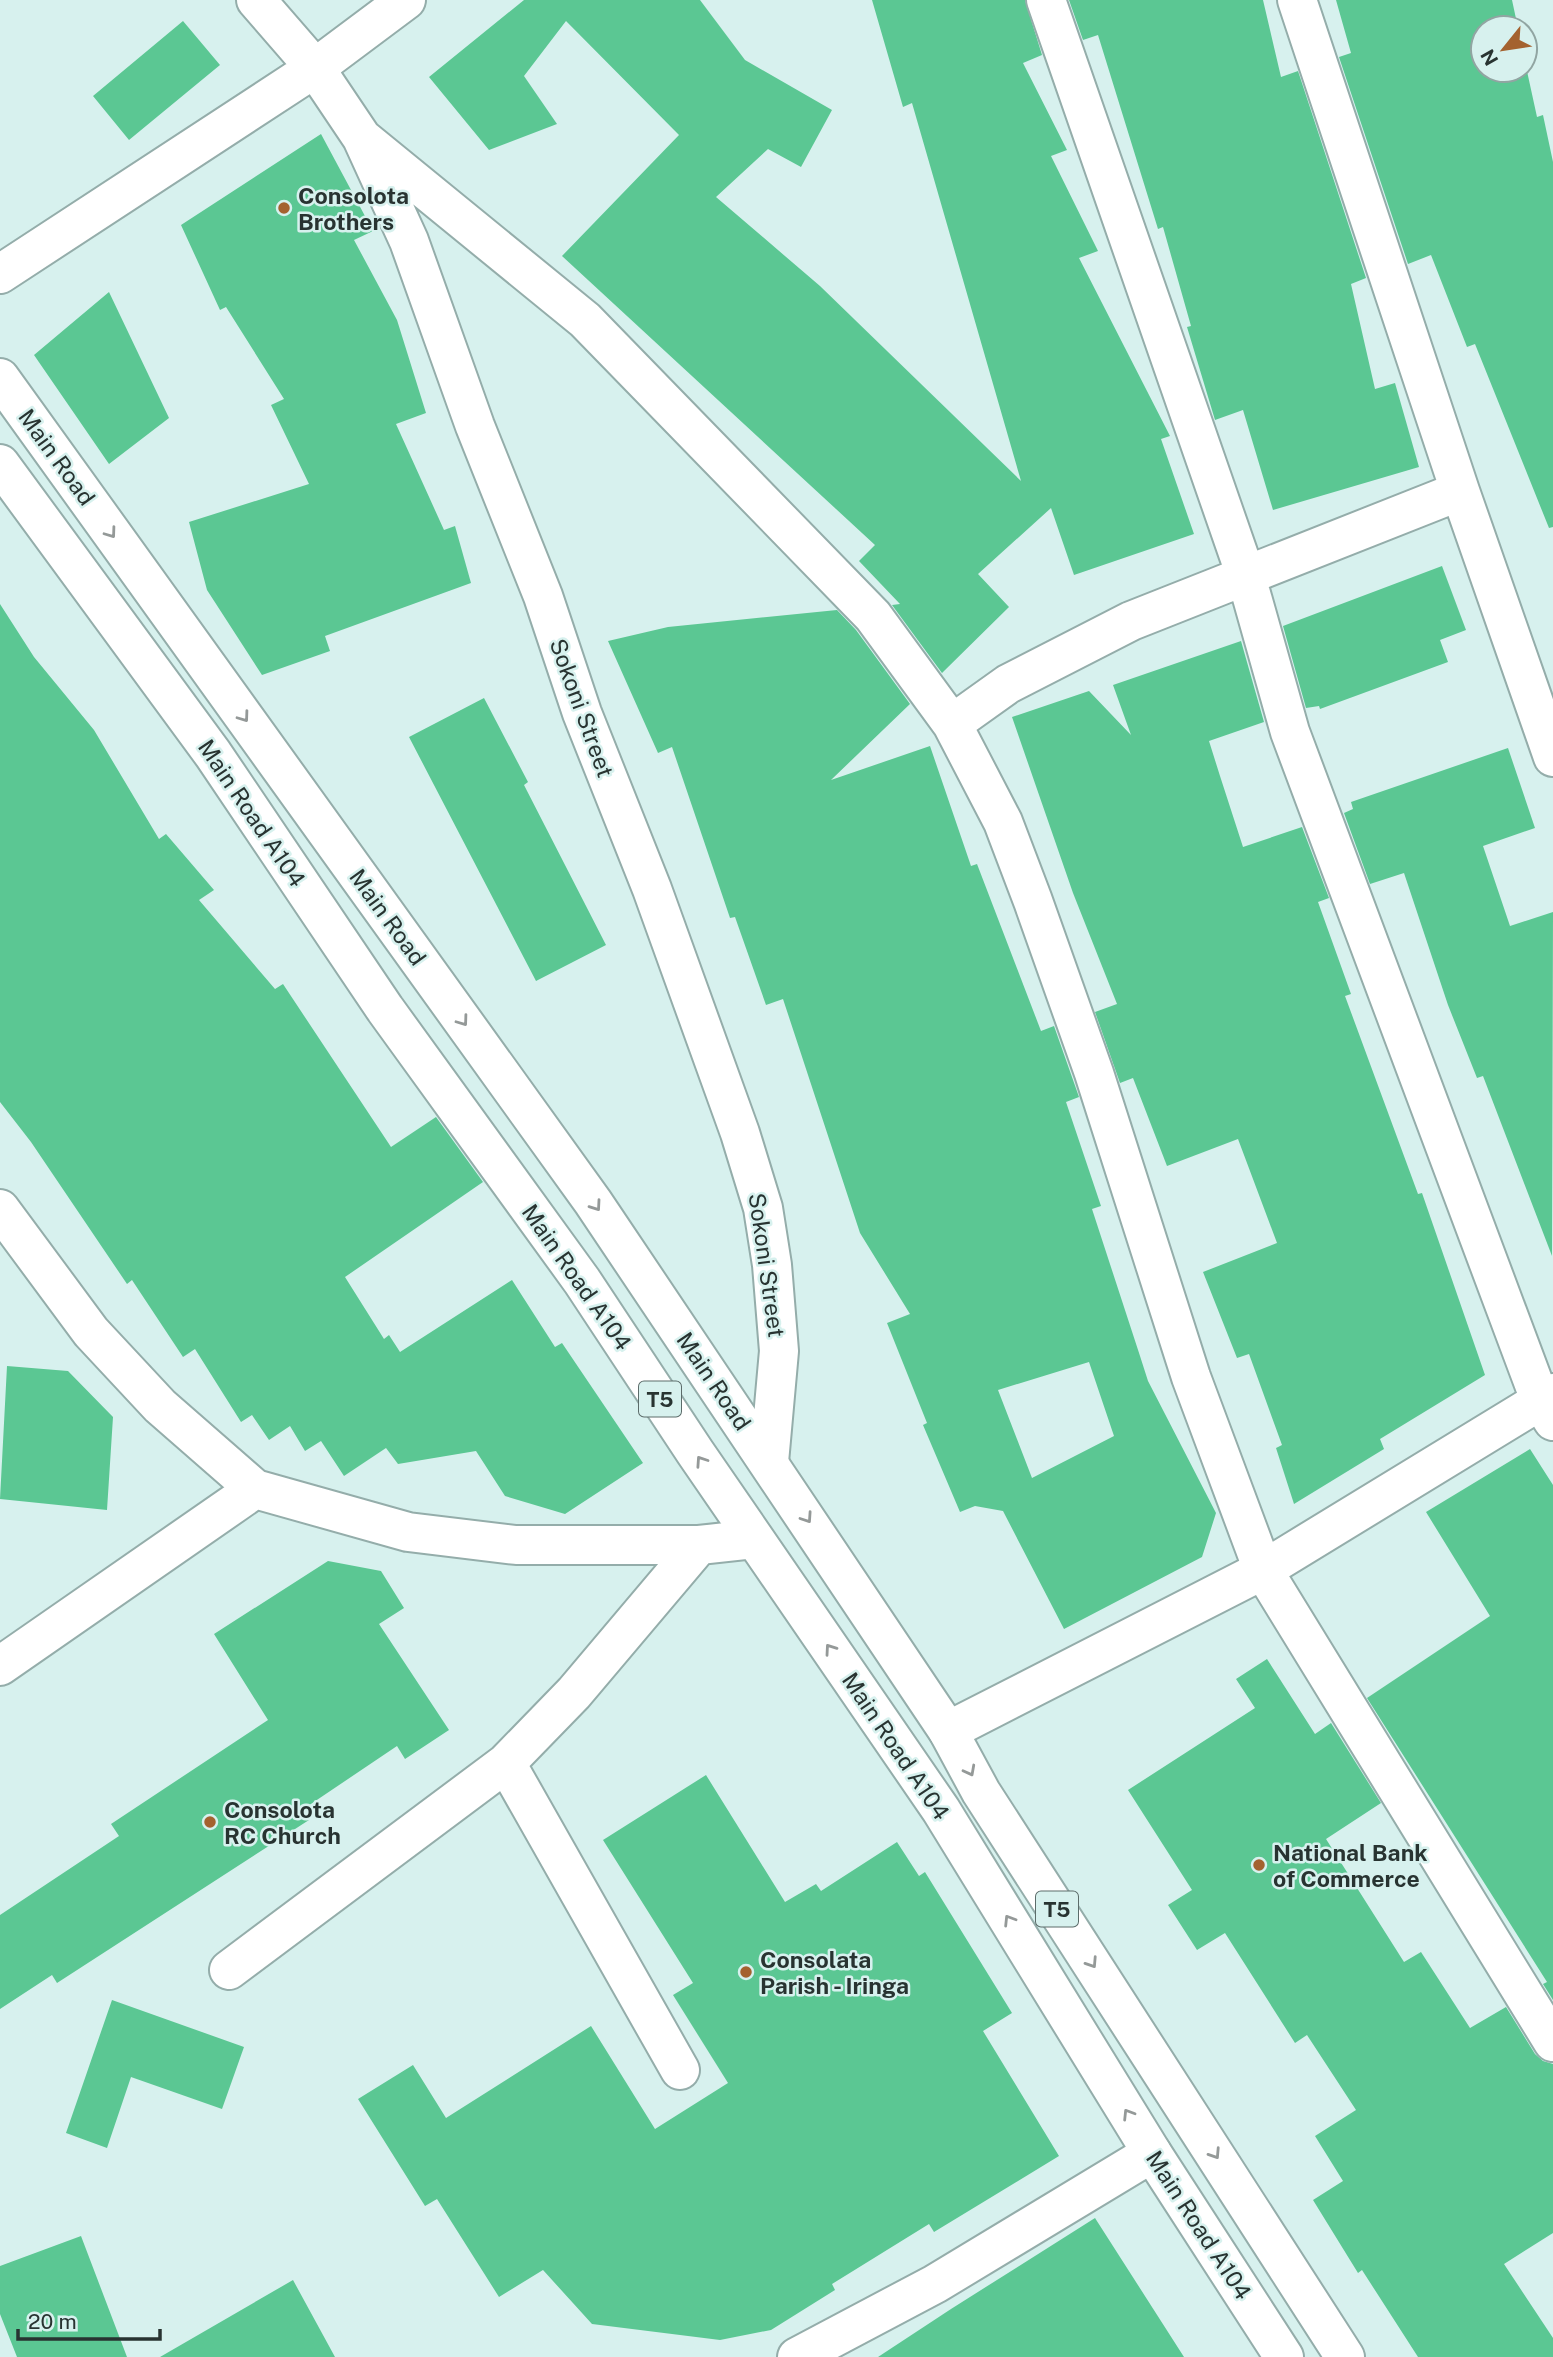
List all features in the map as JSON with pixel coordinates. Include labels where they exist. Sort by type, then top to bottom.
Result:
[{"type":"main road","name":"Sokoni Street","points":[[256,0],[315,68],[362,138],[409,241],[475,426],[543,596],[582,713],[652,889],[740,1133],[763,1208],[772,1265],[779,1351],[769,1462]]},
{"type":"main road","points":[[0,274],[315,68],[406,0]]},
{"type":"main road","points":[[948,1731],[1263,1570],[1549,1405],[1290,732],[1246,576],[1046,0]]},
{"type":"main road","points":[[1297,0],[1460,491],[1553,757]]},
{"type":"main road","points":[[362,138],[585,320],[873,616],[952,724],[1003,822],[1037,914],[1094,1073],[1191,1377],[1263,1570],[1553,2042]]},
{"type":"main road","name":"Main Road","points":[[0,378],[593,1202],[769,1462]]},
{"type":"main road","name":"Main Road A104","points":[[0,464],[213,754],[385,1009],[582,1281],[754,1539],[941,1810],[1152,2152],[1284,2357]]},
{"type":"main road","points":[[952,724],[1008,684],[1053,658],[1131,621],[1460,491]]},
{"type":"main road","points":[[385,1009],[429,974]]},
{"type":"main road","points":[[0,1209],[91,1332],[160,1406],[255,1489],[421,1533],[516,1545],[699,1545],[754,1539]]},
{"type":"main road","name":"Main Road A104","points":[[769,1462],[948,1731],[981,1792],[1345,2357]]},
{"type":"main road","points":[[0,1666],[255,1489]]},
{"type":"main road","points":[[229,1970],[506,1763],[575,1693],[699,1545]]},
{"type":"main road","points":[[506,1763],[680,2070]]},
{"type":"main road","points":[[797,2357],[935,2284],[1152,2152]]},
{"type":"building","points":[[524,0],[700,0],[745,60],[832,110],[801,167],[768,149],[716,197],[820,286],[1021,481],[912,103],[903,107],[872,0],[1025,0],[1042,55],[1023,63],[1067,150],[1051,156],[1098,251],[1079,258],[1170,436],[1161,439],[1194,534],[1074,575],[1051,508],[978,574],[1009,607],[942,673],[892,605],[900,604],[859,561],[875,545],[562,256],[679,135],[566,21],[524,76],[557,124],[489,150],[429,77]]},
{"type":"building","points":[[1069,0],[1263,0],[1281,77],[1298,71],[1366,278],[1351,284],[1375,389],[1395,383],[1419,467],[1273,510],[1243,410],[1215,420],[1187,327],[1191,326],[1163,227],[1158,229],[1098,35],[1083,40]]},
{"type":"building","points":[[1336,0],[1512,0],[1515,14],[1469,14],[1469,84],[1530,84],[1537,117],[1543,115],[1553,162],[1553,527],[1549,528],[1475,344],[1467,347],[1431,255],[1408,264],[1339,57],[1351,53]]},
{"type":"building","points":[[183,21],[220,65],[129,140],[93,96]]},
{"type":"building","points":[[321,134],[373,231],[354,240],[397,320],[426,413],[396,424],[444,530],[455,526],[471,583],[325,636],[330,651],[262,675],[207,590],[189,522],[309,484],[271,405],[284,399],[226,307],[220,310],[181,225]]},
{"type":"building","points":[[109,292],[169,418],[109,464],[34,355]]},
{"type":"building","points":[[1442,566],[1466,630],[1440,640],[1448,662],[1320,709],[1319,706],[1306,708],[1283,626]]},
{"type":"building","points":[[0,604],[34,657],[94,730],[159,839],[166,834],[214,890],[199,900],[275,989],[283,984],[391,1147],[436,1117],[483,1182],[345,1277],[384,1339],[389,1335],[400,1352],[512,1280],[555,1347],[562,1343],[643,1463],[565,1514],[505,1496],[476,1451],[398,1464],[386,1448],[344,1476],[321,1441],[305,1451],[290,1426],[269,1440],[252,1415],[241,1422],[195,1349],[183,1357],[132,1280],[127,1284],[31,1142],[0,1102]]},
{"type":"building","points":[[837,610],[856,630],[910,704],[831,780],[930,746],[971,866],[977,864],[1041,1031],[1054,1026],[1079,1097],[1066,1102],[1101,1206],[1092,1209],[1148,1381],[1216,1513],[1202,1557],[1064,1629],[1003,1511],[975,1506],[960,1512],[923,1425],[927,1423],[887,1323],[910,1314],[860,1233],[783,999],[766,1005],[735,917],[730,918],[672,747],[658,753],[608,641],[668,627]],"holes":[[[1089,1362],[1114,1436],[1032,1478],[998,1390]]]},
{"type":"building","points":[[1241,641],[1264,722],[1209,741],[1243,847],[1302,827],[1329,898],[1318,902],[1351,994],[1345,996],[1418,1194],[1422,1193],[1485,1375],[1380,1439],[1384,1449],[1294,1504],[1276,1448],[1282,1445],[1249,1354],[1237,1358],[1203,1272],[1277,1243],[1238,1139],[1167,1166],[1133,1078],[1120,1083],[1095,1012],[1117,1004],[1073,893],[1012,717],[1089,691],[1131,735],[1113,685]]},
{"type":"building","points":[[484,698],[528,782],[524,785],[606,945],[536,981],[409,737]]},
{"type":"building","points":[[1508,748],[1535,828],[1483,846],[1510,926],[1553,912],[1552,1256],[1483,1076],[1477,1078],[1448,1005],[1404,873],[1370,884],[1344,813],[1353,809],[1351,802]]},
{"type":"building","points":[[7,1366],[68,1371],[113,1417],[107,1510],[0,1499]]},
{"type":"building","points":[[1530,1449],[1553,1485],[1553,2000],[1543,1984],[1547,1982],[1367,1698],[1490,1616],[1426,1512]]},
{"type":"building","name":"Consolota RC Church","points":[[328,1561],[381,1571],[404,1608],[379,1624],[449,1730],[405,1759],[397,1746],[302,1810],[309,1820],[57,1983],[52,1975],[0,2009],[0,1915],[119,1836],[111,1824],[268,1720],[214,1634]]},
{"type":"building","points":[[1267,1659],[1315,1734],[1331,1723],[1381,1803],[1326,1839],[1404,1962],[1421,1952],[1470,2028],[1506,2007],[1535,2054],[1543,2061],[1553,2064],[1553,2233],[1504,2264],[1553,2338],[1553,2357],[1418,2357],[1362,2270],[1358,2273],[1313,2200],[1343,2181],[1315,2136],[1356,2110],[1307,2035],[1295,2043],[1225,1933],[1197,1950],[1168,1905],[1192,1890],[1128,1790],[1255,1708],[1236,1679]]},
{"type":"building","points":[[706,1775],[785,1902],[816,1884],[821,1891],[897,1842],[919,1876],[925,1872],[1012,2013],[983,2031],[1059,2156],[934,2232],[929,2224],[832,2284],[835,2290],[771,2330],[720,2340],[592,2324],[543,2270],[499,2297],[437,2199],[425,2206],[358,2099],[413,2065],[446,2118],[591,2026],[655,2129],[728,2083],[673,1995],[693,1983],[603,1840]]},
{"type":"building","points":[[112,2000],[244,2047],[222,2109],[131,2077],[107,2148],[66,2133]]},
{"type":"building","points":[[1095,2218],[1184,2357],[878,2357],[951,2309]]},
{"type":"building","points":[[81,2236],[127,2357],[17,2357],[0,2314],[0,2266]]},
{"type":"building","points":[[293,2280],[335,2357],[160,2357]]},
{"type":"place","name":"Consolota Brothers","points":[[284,208]]},
{"type":"place","name":"Consolota RC Church","points":[[210,1822]]},
{"type":"place","name":"National Bank of Commerce","points":[[1259,1865]]},
{"type":"place","name":"Consolata Parish - Iringa","points":[[746,1972]]}]
